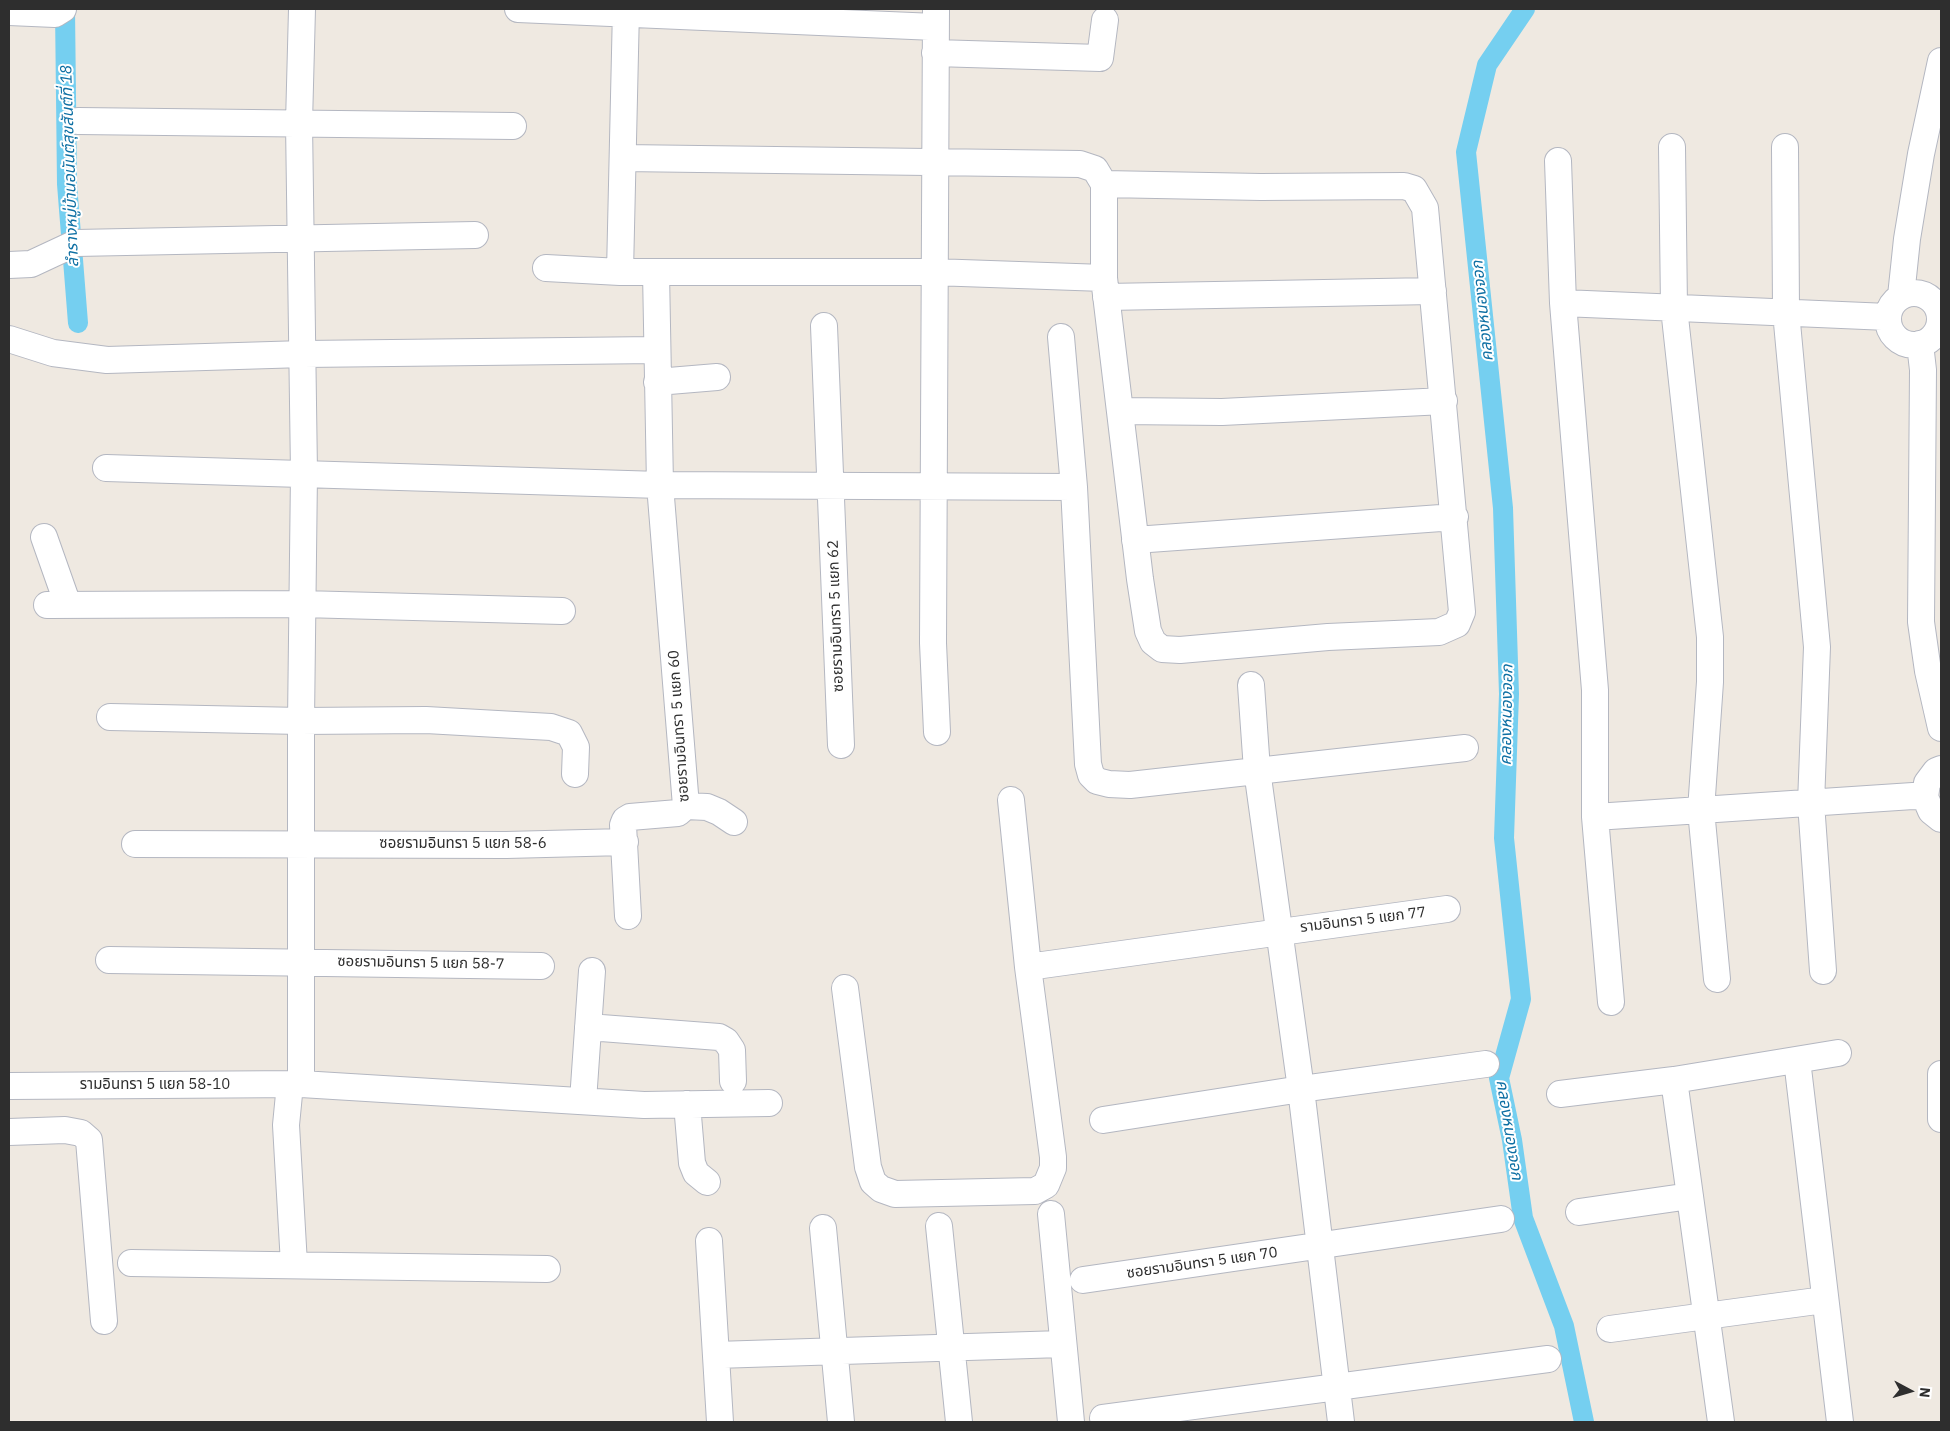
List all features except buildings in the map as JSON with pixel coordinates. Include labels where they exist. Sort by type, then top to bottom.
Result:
[{"type":"street","points":[[294,1264],[286,1125],[295,1084],[301,961],[304,354],[299,123],[302,9]]},
{"type":"street","points":[[518,9],[936,18],[933,662],[937,732]]},
{"type":"street","points":[[9,12],[59,11]]},
{"type":"street","points":[[620,272],[626,11]]},
{"type":"street","points":[[935,53],[1100,58],[1105,20]]},
{"type":"street","points":[[1563,303],[1786,312],[1895,306],[1915,292],[1928,296],[1938,307],[1941,317],[1937,331],[1930,340],[1920,344],[1908,344],[1897,339],[1890,329],[1895,306],[1915,192],[1941,61]]},
{"type":"street","points":[[78,121],[513,126]]},
{"type":"street","points":[[1672,147],[1674,308],[1710,637],[1710,682],[1701,810],[1717,979]]},
{"type":"street","points":[[1785,147],[1786,312],[1817,646],[1811,803],[1823,971]]},
{"type":"street","points":[[623,158],[1080,164],[1095,169],[1104,184],[1105,288],[1135,540],[1148,631],[1153,642],[1162,649],[1180,650],[1328,637],[1439,632],[1457,624],[1462,612],[1455,517],[1425,208],[1420,195],[1414,189],[1404,186],[1261,187],[1104,184]]},
{"type":"street","points":[[1558,161],[1563,303],[1595,690],[1594,817],[1611,1002]]},
{"type":"street","points":[[9,265],[31,264],[67,247],[474,235]]},
{"type":"street","points":[[546,268],[620,272],[934,272],[1105,288],[1434,291]]},
{"type":"street","name":"ซอยรามอินทรา 5 แยก 60","points":[[628,916],[623,825],[630,817],[678,813],[686,806],[660,485],[656,272]]},
{"type":"street","name":"ซอยรามอินทรา 5 แยก 62","points":[[824,326],[841,745]]},
{"type":"street","points":[[1061,337],[1074,487],[1088,764],[1091,775],[1097,781],[1109,784],[1130,785],[1465,748]]},
{"type":"street","points":[[9,339],[53,353],[107,360],[304,354],[656,350]]},
{"type":"street","points":[[1920,344],[1923,370],[1921,622],[1928,672],[1941,728]]},
{"type":"street","points":[[657,382],[717,377]]},
{"type":"street","points":[[1120,411],[1222,412],[1444,401]]},
{"type":"street","points":[[106,468],[660,485],[1074,487]]},
{"type":"street","points":[[1135,540],[1455,517]]},
{"type":"street","points":[[44,537],[58,605],[302,604],[562,611]]},
{"type":"street","points":[[1251,685],[1257,770],[1301,1089],[1341,1422]]},
{"type":"street","points":[[110,717],[301,721],[426,720],[551,727],[569,734],[576,747],[575,774]]},
{"type":"street","points":[[1941,769],[1936,771],[1928,783],[1925,797],[1931,811],[1941,819]]},
{"type":"street","points":[[1594,817],[1913,796],[1925,797]]},
{"type":"street","points":[[845,988],[868,1167],[873,1182],[881,1189],[895,1194],[1036,1191],[1046,1185],[1050,1177],[1053,1157],[1028,967],[1011,800]]},
{"type":"street","points":[[686,806],[707,807],[734,822]]},
{"type":"street","name":"ซอยรามอินทรา 5 แยก 58-6","points":[[135,844],[506,845],[625,842]]},
{"type":"street","name":"รามอินทรา 5 แยก 77","points":[[1028,967],[1447,909]]},
{"type":"street","name":"ซอยรามอินทรา 5 แยก 58-7","points":[[108,960],[301,961],[541,966]]},
{"type":"street","points":[[583,1101],[592,970]]},
{"type":"street","points":[[588,1027],[719,1037],[726,1041],[732,1050],[733,1081]]},
{"type":"street","points":[[1560,1094],[1674,1080],[1838,1053]]},
{"type":"street","points":[[1797,1060],[1840,1422]]},
{"type":"street","points":[[1103,1120],[1301,1089],[1486,1064]]},
{"type":"street","points":[[1941,1074],[1941,1119]]},
{"type":"street","points":[[1674,1080],[1721,1422]]},
{"type":"street","name":"รามอินทรา 5 แยก 58-10","points":[[9,1086],[295,1084],[583,1101],[687,1104],[769,1103]]},
{"type":"street","points":[[687,1104],[692,1163],[696,1173],[707,1182]]},
{"type":"street","points":[[9,1132],[65,1130],[81,1133],[89,1140],[104,1321]]},
{"type":"street","points":[[1580,1212],[1690,1196]]},
{"type":"street","points":[[1051,1214],[1071,1422]]},
{"type":"street","name":"ซอยรามอินทรา 5 แยก 70","points":[[1083,1280],[1501,1219]]},
{"type":"street","points":[[939,1226],[959,1422]]},
{"type":"street","points":[[823,1228],[842,1422]]},
{"type":"street","points":[[709,1241],[720,1422]]},
{"type":"street","points":[[131,1263],[547,1269]]},
{"type":"street","points":[[1610,1329],[1824,1300]]},
{"type":"street","points":[[716,1355],[1062,1344]]},
{"type":"street","points":[[1104,1418],[1548,1359]]},
{"type":"waterway","name":"ลำรางหมู่บ้านอนันต์สุขสันต์ที่ 18","points":[[65,9],[67,184],[78,323]]},
{"type":"waterway","name":"คลองหนองจอก","points":[[1525,9],[1487,65],[1466,152],[1503,508],[1509,694],[1504,838],[1521,999],[1499,1078],[1512,1140],[1523,1218],[1564,1326],[1584,1422]]}]
